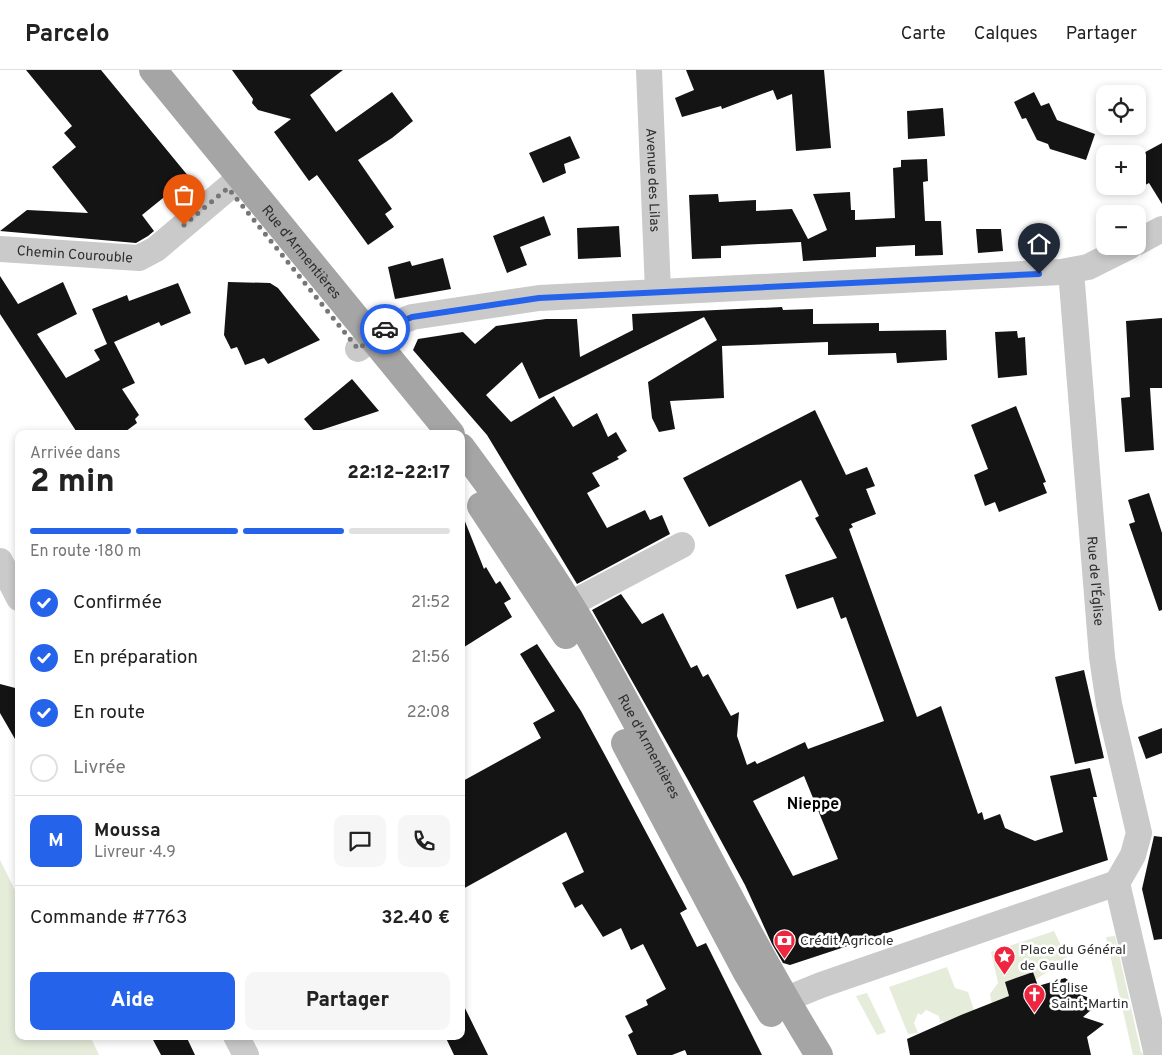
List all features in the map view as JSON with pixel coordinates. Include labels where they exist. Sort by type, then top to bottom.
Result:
[{"type":"main road","name":"Rue d'Armentières","points":[[132,70],[234,183],[365,344],[447,430]]},
{"type":"main road","name":"Rue d'Armentières","points":[[153,70],[234,183]]},
{"type":"main road","name":"Rue d'Armentières","points":[[365,344],[423,430]]},
{"type":"main road","name":"Rue d'Armentières","points":[[465,453],[544,564],[587,633],[776,1003],[797,1055]]},
{"type":"main road","name":"Rue d'Armentières","points":[[465,485],[542,596],[572,644],[746,971],[776,1003],[819,1055]]},
{"type":"street","name":"Avenue des Lilas","points":[[649,70],[658,291]]},
{"type":"street","name":"Chemin Courouble","points":[[0,249],[139,258],[156,249],[234,183]]},
{"type":"street","points":[[1146,238],[1162,229]]},
{"type":"street","points":[[365,344],[392,324],[412,317],[539,298],[1071,271],[1095,264],[1112,255]]},
{"type":"street","name":"Rue de l'Église","points":[[1071,271],[1102,657],[1109,704],[1139,833],[1133,854],[1117,882]]},
{"type":"street","points":[[578,600],[682,545]]},
{"type":"street","points":[[0,561],[15,590]]},
{"type":"street","points":[[776,1003],[839,978],[1117,882],[1157,1055]]},
{"type":"street","points":[[238,1040],[246,1055]]},
{"type":"green space","points":[[0,860],[15,890],[15,1040],[92,1040],[99,1055],[0,1055]]},
{"type":"green space","points":[[1054,931],[1068,960],[1036,979],[1009,981],[1006,987],[1009,996],[992,1005],[990,994],[998,983],[991,952]]},
{"type":"green space","points":[[1115,936],[1141,1052],[1147,1055],[1133,1055],[1106,937]]},
{"type":"green space","points":[[947,967],[955,988],[968,992],[975,1013],[962,1017],[960,1015],[959,1018],[944,1023],[943,1021],[940,1022],[939,1016],[926,1010],[921,1015],[918,1013],[914,1023],[918,1033],[908,1034],[889,987]]},
{"type":"green space","points":[[867,993],[886,1032],[877,1035],[856,996]]},
{"type":"building","points":[[26,70],[101,70],[189,177],[142,215],[154,231],[148,236],[136,243],[0,231],[27,210],[88,213],[52,167],[76,147],[64,133],[72,126]]},
{"type":"building","points":[[232,70],[343,70],[310,95],[336,132],[392,92],[413,121],[392,138],[358,160],[392,209],[385,214],[394,227],[368,245],[317,175],[309,181],[274,132],[291,119],[258,110],[252,103],[253,99]]},
{"type":"building","points":[[686,70],[824,70],[831,148],[796,151],[792,94],[777,100],[773,90],[722,109],[721,106],[682,117],[675,98],[694,90]]},
{"type":"building","points":[[1034,92],[1041,106],[1049,103],[1057,120],[1095,134],[1086,160],[1050,149],[1048,144],[1037,140],[1026,118],[1022,119],[1014,102]]},
{"type":"building","points":[[943,108],[945,136],[908,139],[907,111]]},
{"type":"building","points":[[570,136],[580,158],[564,164],[566,173],[543,183],[529,153]]},
{"type":"building","points":[[1162,143],[1162,204],[1149,183],[1146,185],[1146,152]]},
{"type":"building","points":[[927,159],[928,181],[923,182],[925,221],[941,221],[943,255],[915,256],[915,245],[876,247],[876,257],[803,261],[801,242],[721,246],[721,258],[692,259],[689,195],[718,194],[719,202],[756,200],[756,211],[792,209],[808,239],[827,230],[813,194],[850,192],[851,210],[855,210],[855,220],[895,218],[893,168],[901,167],[901,160]]},
{"type":"building","points":[[544,216],[551,235],[520,247],[527,265],[507,273],[493,236]]},
{"type":"building","points":[[619,226],[621,257],[578,259],[577,228]]},
{"type":"building","points":[[976,229],[1001,229],[1003,251],[978,253]]},
{"type":"building","points":[[443,258],[451,289],[395,299],[388,267],[410,261],[412,266]]},
{"type":"building","points":[[0,276],[18,304],[63,282],[77,314],[37,334],[66,378],[100,360],[94,350],[107,344],[92,309],[127,295],[129,301],[178,283],[191,313],[161,326],[159,322],[114,342],[135,383],[122,389],[139,415],[135,419],[137,423],[127,430],[75,430],[0,314]]},
{"type":"building","points":[[228,282],[270,283],[278,288],[320,340],[268,364],[264,358],[245,365],[237,347],[231,349],[224,335]]},
{"type":"building","points":[[782,307],[783,310],[813,309],[813,324],[879,323],[879,331],[946,330],[947,360],[897,363],[896,353],[828,355],[828,342],[722,346],[724,398],[670,401],[675,429],[659,432],[652,418],[648,382],[717,340],[704,317],[539,399],[522,362],[486,395],[511,422],[554,396],[573,427],[597,413],[608,437],[616,432],[627,451],[617,457],[619,459],[592,473],[600,486],[587,493],[607,528],[645,510],[650,520],[662,515],[670,534],[577,584],[487,435],[413,350],[418,339],[463,332],[475,344],[496,326],[546,319],[577,319],[580,357],[633,330],[632,314]]},
{"type":"building","points":[[1162,318],[1162,388],[1150,388],[1154,450],[1125,452],[1121,398],[1130,397],[1126,321]]},
{"type":"building","points":[[1017,331],[1018,338],[1025,337],[1027,375],[998,378],[995,332]]},
{"type":"building","points":[[352,379],[379,411],[321,430],[313,430],[304,419]]},
{"type":"building","points":[[1016,406],[1046,482],[1043,483],[1047,493],[999,512],[995,502],[985,506],[974,475],[988,469],[971,425]]},
{"type":"building","points":[[815,410],[846,475],[867,467],[875,486],[866,489],[876,514],[851,524],[853,527],[849,529],[917,717],[941,706],[978,814],[982,812],[984,820],[1000,814],[1005,828],[1035,841],[1063,832],[1050,776],[1090,768],[1097,797],[1093,797],[1108,860],[790,965],[783,963],[772,944],[745,885],[592,610],[621,594],[642,624],[663,613],[691,668],[697,665],[703,677],[708,674],[731,716],[739,712],[737,736],[747,765],[755,761],[757,764],[805,742],[808,749],[884,721],[846,617],[841,619],[833,597],[797,609],[785,575],[837,558],[815,518],[819,516],[801,480],[709,527],[683,478]],"holes":[[[804,776],[838,859],[793,876],[753,801]]]},
{"type":"building","points":[[1149,493],[1162,533],[1162,610],[1159,611],[1129,524],[1135,522],[1128,500]]},
{"type":"building","points":[[465,522],[484,569],[486,567],[496,584],[500,581],[511,599],[504,603],[512,617],[465,646]]},
{"type":"building","points":[[537,644],[581,711],[687,909],[680,913],[697,947],[706,943],[762,1055],[687,1055],[685,1050],[672,1055],[637,1055],[628,1035],[633,1032],[625,1016],[648,1005],[646,1000],[666,989],[643,944],[631,950],[621,928],[603,937],[582,904],[575,908],[562,883],[584,872],[566,832],[465,888],[465,780],[541,738],[533,723],[555,711],[520,654]]},
{"type":"building","points":[[1084,670],[1104,758],[1075,764],[1055,677]]},
{"type":"building","points":[[0,684],[15,688],[15,739],[0,713]]},
{"type":"building","points":[[1162,728],[1162,753],[1146,759],[1138,737]]},
{"type":"building","points":[[1154,836],[1162,837],[1162,939],[1154,940],[1142,889]]},
{"type":"building","name":"Église Saint-Martin","points":[[1033,972],[1038,986],[1065,978],[1068,980],[1071,991],[1100,1002],[1083,1017],[1104,1024],[1087,1037],[1091,1055],[910,1055],[907,1039],[1009,996],[1005,982]]},
{"type":"building","points":[[465,1008],[488,1055],[454,1055],[447,1040],[465,1040]]},
{"type":"building","points":[[153,1040],[188,1040],[195,1055],[161,1055]]},
{"type":"way so far","points":[[184,225],[228,188],[358,349],[385,329]]},
{"type":"place","name":"Crédit Agricole","points":[[784,959]]},
{"type":"place","name":"Place du Général de Gaulle","points":[[1004,976]]},
{"type":"place","name":"Église Saint-Martin","points":[[1035,1014]]},
{"type":"district","name":"Nieppe","points":[[813,803]]},
{"type":"route","points":[[385,329],[412,317],[539,298],[1039,274]]}]
